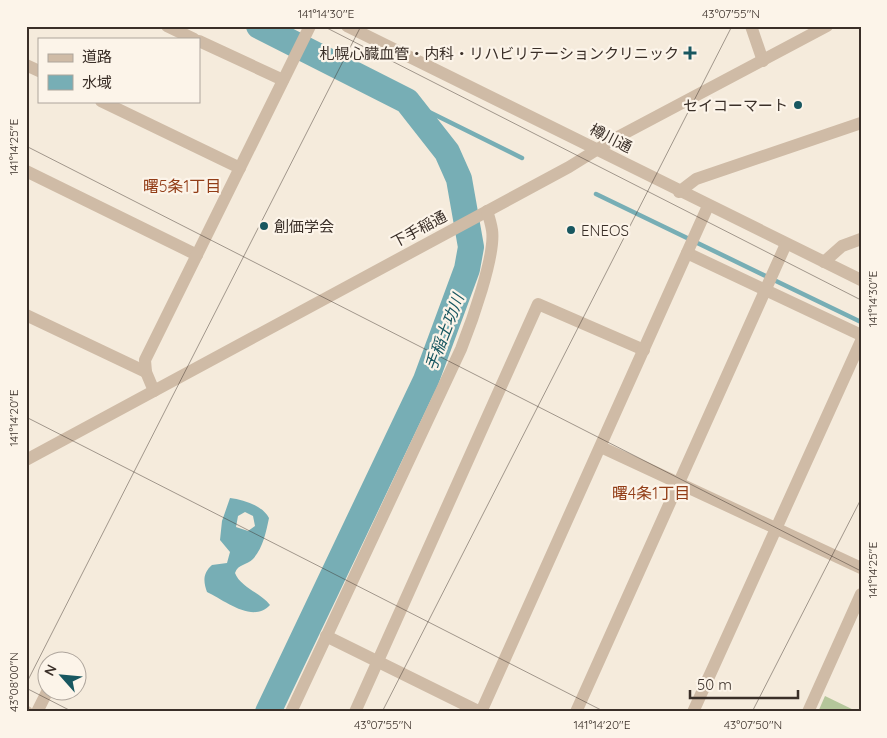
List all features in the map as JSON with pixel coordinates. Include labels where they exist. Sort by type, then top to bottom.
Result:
[{"type":"street","points":[[167,26],[192,38]]},
{"type":"street","name":"樽川通","points":[[347,26],[596,148],[679,192],[861,280]]},
{"type":"street","points":[[751,26],[763,61]]},
{"type":"street","name":"下手稲通","points":[[26,460],[487,212],[569,167],[596,148],[827,26]]},
{"type":"street","points":[[154,391],[146,372],[145,360],[308,31]]},
{"type":"street","points":[[200,41],[283,80]]},
{"type":"street","points":[[26,65],[38,71]]},
{"type":"street","points":[[103,102],[240,168]]},
{"type":"street","points":[[679,192],[696,179],[861,123]]},
{"type":"street","points":[[26,171],[197,255]]},
{"type":"street","points":[[326,636],[481,712],[708,206]]},
{"type":"street","points":[[291,712],[457,358],[476,311],[490,254],[493,231],[487,212]]},
{"type":"street","points":[[824,262],[842,246],[861,239]]},
{"type":"street","points":[[576,712],[786,244]]},
{"type":"street","points":[[689,250],[861,335]]},
{"type":"street","points":[[355,712],[538,304],[644,350]]},
{"type":"street","points":[[26,315],[146,372]]},
{"type":"street","points":[[693,712],[861,341]]},
{"type":"street","points":[[601,447],[861,568]]},
{"type":"street","points":[[808,712],[861,594]]},
{"type":"street","points":[[37,712],[43,700]]},
{"type":"green space","points":[[825,696],[858,712],[818,712]]},
{"type":"water","points":[[230,498],[257,506],[269,518],[264,540],[256,555],[251,561],[240,566],[235,573],[241,582],[270,605],[263,610],[255,612],[238,609],[207,592],[204,581],[205,574],[212,565],[227,563],[230,552],[220,540],[222,521]],"holes":[[[245,512],[253,516],[255,526],[248,531],[236,527],[238,516]]]},
{"type":"waterway","name":"手稲土功川","points":[[259,26],[407,101],[447,152],[459,179],[471,247],[467,269],[426,380],[268,712]]},
{"type":"waterway","points":[[407,101],[522,158]]},
{"type":"waterway","points":[[596,194],[861,322]]},
{"type":"place","name":"札幌心臓血管・内科・リハビリテーションクリニック","points":[[690,53]]},
{"type":"place","name":"セイコーマート","points":[[798,105]]},
{"type":"place","name":"創価学会","points":[[264,226]]},
{"type":"place","name":"ENEOS","points":[[571,230]]},
{"type":"district","name":"曙5条1丁目","points":[[182,186]]},
{"type":"district","name":"曙4条1丁目","points":[[651,493]]}]
